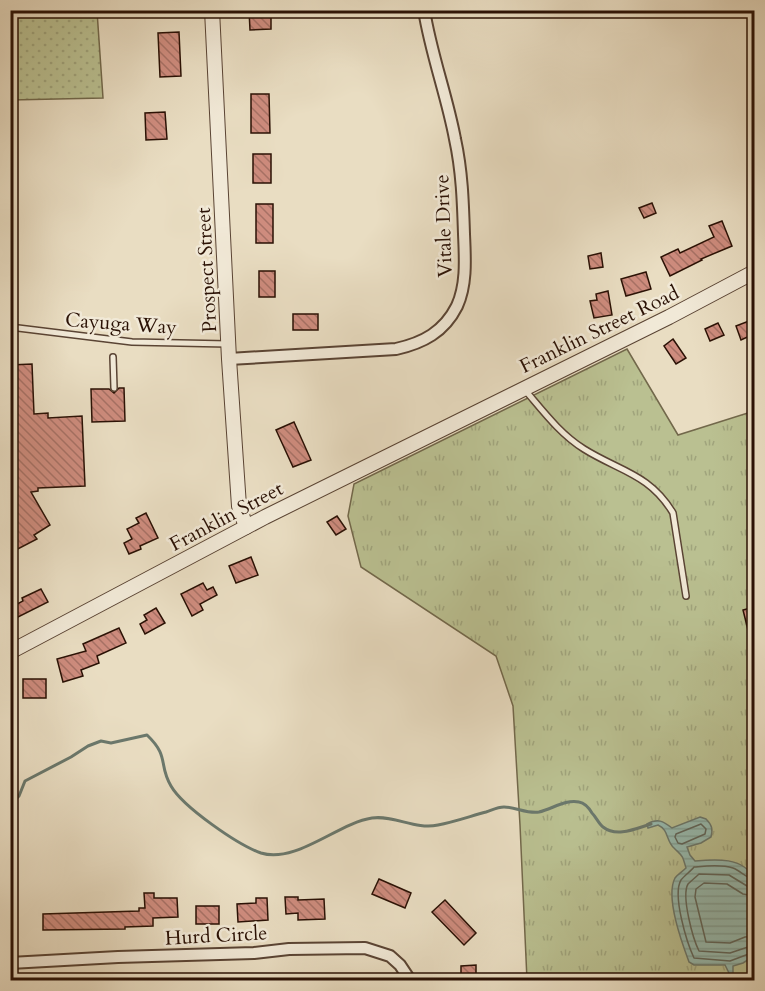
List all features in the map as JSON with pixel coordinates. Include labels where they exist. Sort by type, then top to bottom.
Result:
[{"type":"street","name":"Prospect Street","points":[[212,10],[229,359],[239,507],[246,527]]},
{"type":"street","name":"Vitale Drive","points":[[229,359],[396,349],[416,345],[433,336],[446,323],[457,306],[463,286],[465,257],[462,180],[455,138],[429,43],[424,10]]},
{"type":"street","name":"Franklin Street Road","points":[[461,419],[754,272]]},
{"type":"street","name":"Franklin Street","points":[[10,652],[246,527],[461,419]]},
{"type":"street","name":"Hurd Circle","points":[[10,963],[365,948],[390,956],[400,965],[410,981]]},
{"type":"lane","name":"Cayuga Way","points":[[10,327],[132,342],[230,344]]},
{"type":"lane","points":[[113,357],[114,388]]},
{"type":"lane","points":[[524,389],[566,436],[592,454],[641,478],[666,502],[673,513],[686,596]]},
{"type":"green space","points":[[10,11],[97,11],[103,98],[11,100]]},
{"type":"green space","points":[[627,349],[678,435],[754,411],[754,980],[527,980],[513,706],[496,656],[361,567],[348,516],[354,484]]},
{"type":"water","points":[[700,817],[708,821],[712,832],[711,837],[701,843],[687,847],[695,861],[720,860],[736,863],[749,871],[754,878],[754,956],[733,966],[733,977],[725,965],[694,965],[689,962],[682,944],[672,896],[675,878],[686,868],[685,863],[682,856],[671,845],[662,827],[658,825],[648,828],[647,824],[660,821],[672,828]]},
{"type":"building","points":[[249,10],[271,10],[271,29],[250,30]]},
{"type":"building","points":[[179,32],[181,76],[160,77],[158,33]]},
{"type":"building","points":[[251,94],[269,94],[270,133],[251,133]]},
{"type":"building","points":[[165,112],[167,139],[146,140],[145,113]]},
{"type":"building","points":[[253,154],[271,154],[271,183],[253,183]]},
{"type":"building","points":[[652,203],[656,213],[644,218],[639,208]]},
{"type":"building","points":[[256,204],[273,204],[273,243],[256,243]]},
{"type":"building","points":[[722,221],[732,246],[701,259],[670,276],[661,257],[678,249],[680,253],[714,237],[709,226]]},
{"type":"building","points":[[601,253],[603,267],[590,269],[588,256]]},
{"type":"building","points":[[259,271],[275,271],[275,297],[259,297]]},
{"type":"building","points":[[646,272],[651,289],[626,296],[621,279]]},
{"type":"building","points":[[608,291],[612,315],[594,318],[590,301],[597,300],[596,294]]},
{"type":"building","points":[[293,314],[318,314],[318,330],[293,330]]},
{"type":"building","points":[[754,319],[754,334],[741,340],[736,326]]},
{"type":"building","points":[[718,323],[724,335],[710,341],[705,329]]},
{"type":"building","points":[[673,339],[686,358],[676,364],[664,346]]},
{"type":"building","points":[[32,364],[34,414],[48,413],[48,418],[82,416],[85,486],[38,488],[38,491],[31,492],[50,525],[34,535],[37,539],[10,553],[10,365]]},
{"type":"building","points":[[119,388],[124,388],[125,421],[92,422],[91,389],[109,389],[114,393]]},
{"type":"building","points":[[294,422],[311,460],[293,467],[276,430]]},
{"type":"building","points":[[146,513],[158,538],[129,554],[124,543],[132,539],[127,529],[139,523],[136,518]]},
{"type":"building","points":[[337,516],[346,529],[336,535],[327,522]]},
{"type":"building","points":[[251,557],[258,575],[236,583],[229,566]]},
{"type":"building","points":[[203,583],[207,590],[213,587],[217,595],[200,604],[203,610],[192,616],[181,594]]},
{"type":"building","points":[[41,589],[48,602],[10,621],[10,608],[23,601],[22,598]]},
{"type":"building","points":[[754,607],[754,642],[751,642],[743,610]]},
{"type":"building","points":[[156,608],[165,623],[145,634],[140,624],[147,620],[144,615]]},
{"type":"building","points":[[119,628],[126,643],[97,656],[99,663],[81,670],[83,676],[63,682],[57,659],[86,651],[83,644]]},
{"type":"building","points":[[23,679],[46,679],[46,698],[23,698]]},
{"type":"building","points":[[379,879],[411,893],[405,908],[372,894]]},
{"type":"building","points":[[144,893],[154,893],[154,898],[177,898],[178,917],[153,918],[153,926],[125,927],[125,929],[43,930],[43,914],[139,911],[139,908],[145,908]]},
{"type":"building","points":[[285,897],[298,897],[298,900],[324,899],[325,919],[298,920],[298,913],[286,914]]},
{"type":"building","points":[[256,898],[267,898],[268,920],[238,922],[237,904],[256,903]]},
{"type":"building","points":[[445,900],[476,933],[464,945],[432,912]]},
{"type":"building","points":[[196,906],[219,906],[219,924],[196,924]]},
{"type":"building","points":[[476,965],[476,981],[461,981],[461,966]]},
{"type":"waterway","points":[[10,805],[19,796],[25,781],[88,746],[101,741],[111,743],[147,735],[159,749],[167,778],[177,795],[212,824],[261,853],[274,855],[288,853],[359,821],[372,818],[430,826],[500,807],[539,812],[574,801],[585,805],[602,826],[614,832],[651,824]]},
{"type":"waterway","points":[[731,974],[734,980]]}]
